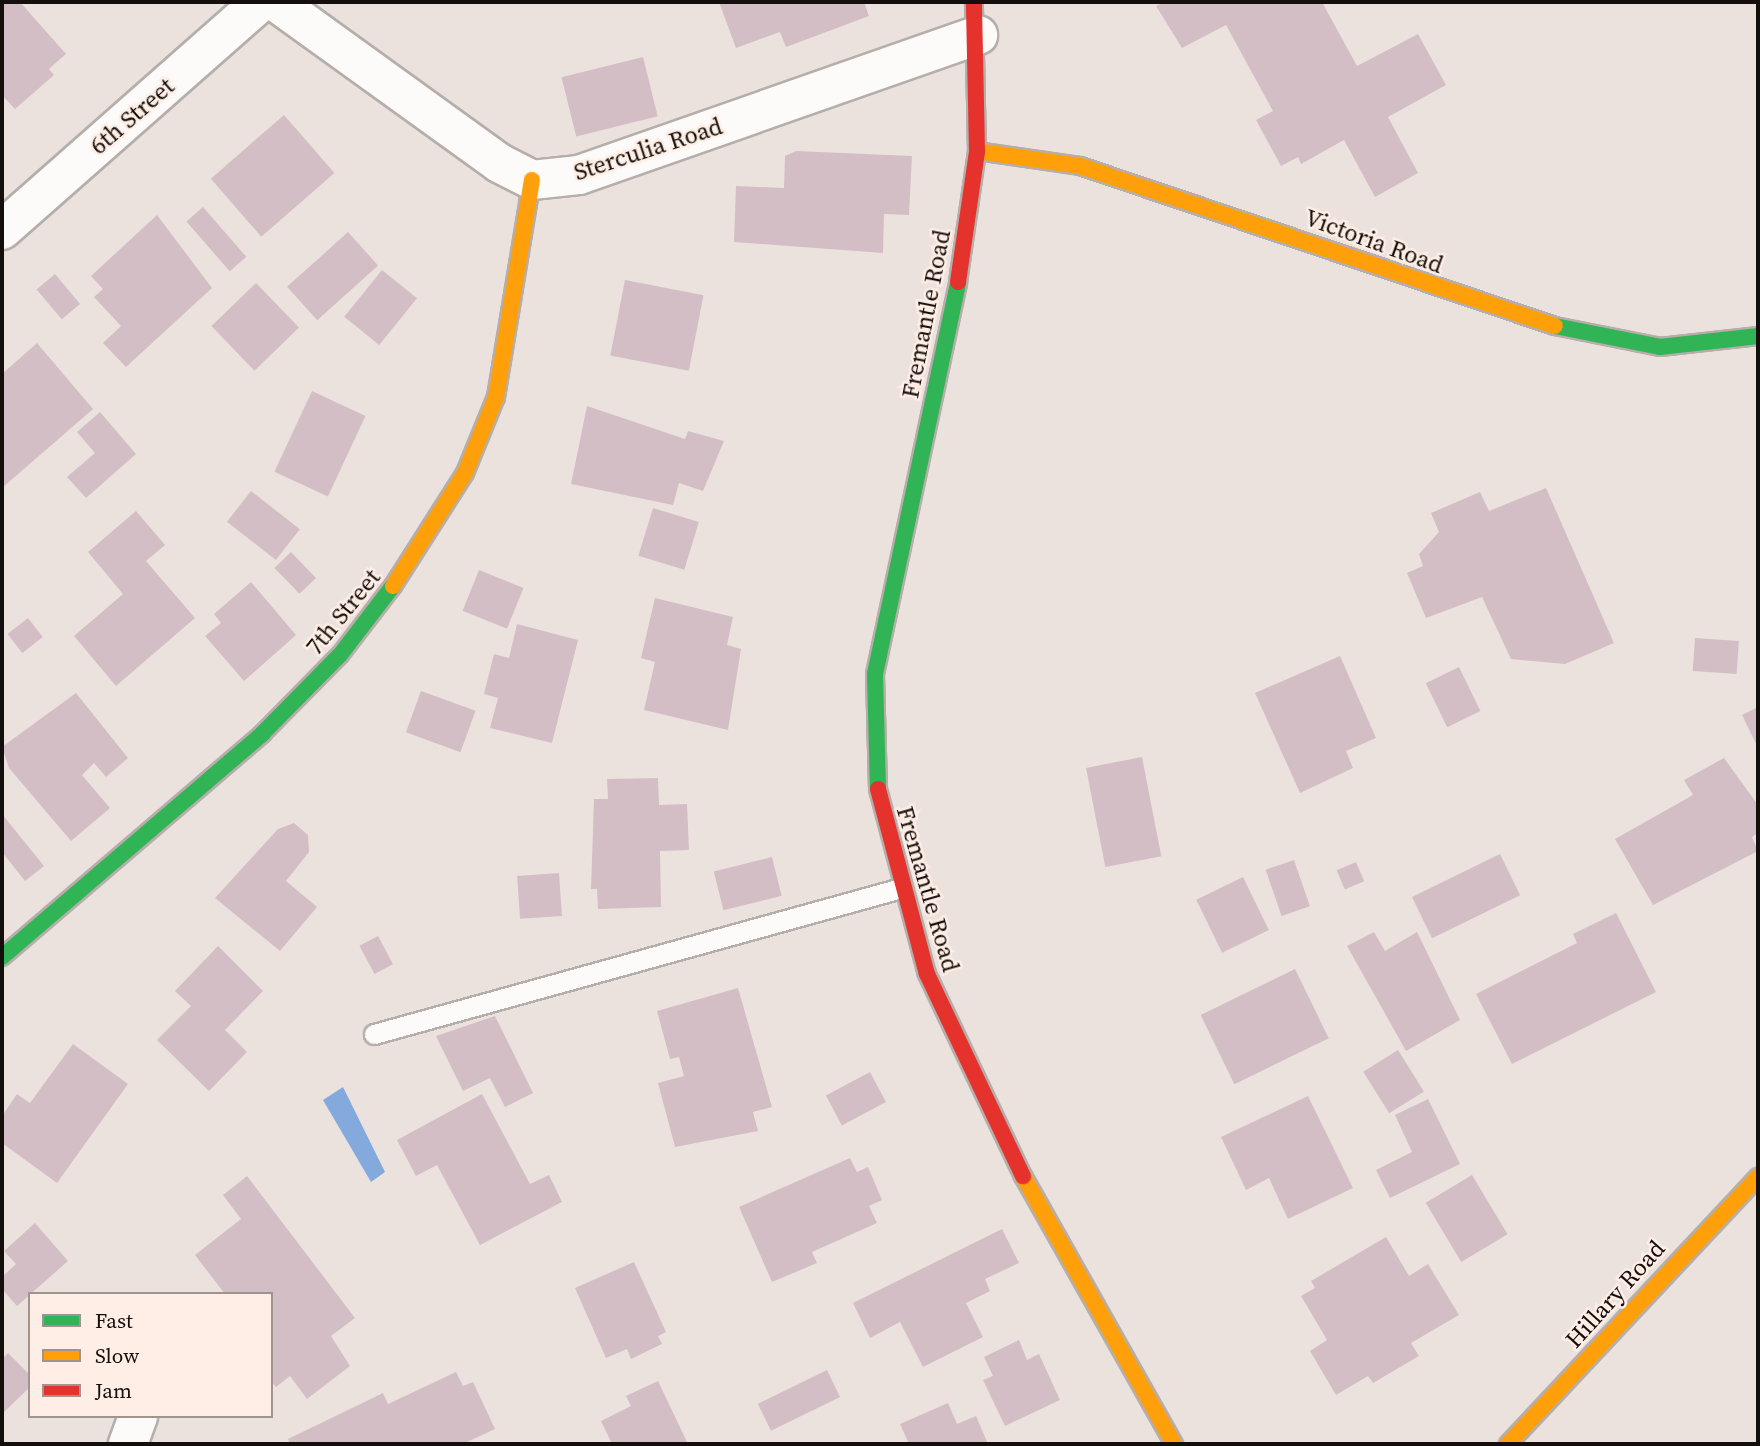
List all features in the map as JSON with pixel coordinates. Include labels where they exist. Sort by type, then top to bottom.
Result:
[{"type":"street","name":"6th Street","points":[[2,230],[261,2]]},
{"type":"street","points":[[276,2],[499,163],[532,180]]},
{"type":"street","name":"Sterculia Road","points":[[532,180],[579,175],[976,18]]},
{"type":"street","name":"Fremantle Road","points":[[976,18],[977,151],[956,296],[875,674],[877,785],[901,888],[927,974],[990,1118],[1174,1444]]},
{"type":"street","name":"Victoria Road","points":[[977,151],[1080,166],[1589,337],[1660,347],[1758,336]]},
{"type":"street","name":"7th Street","points":[[2,957],[262,734],[340,655],[399,579],[465,473],[496,397],[532,180]]},
{"type":"street","name":"Hillary Road","points":[[1508,1444],[1758,1177]]},
{"type":"street","points":[[128,1444],[137,1418]]},
{"type":"lane","points":[[374,1034],[901,888]]},
{"type":"water","points":[[343,1087],[385,1172],[371,1182],[323,1100]]},
{"type":"building","points":[[2,2],[20,2],[66,54],[49,69],[54,75],[15,109],[2,95]]},
{"type":"building","points":[[719,2],[864,2],[869,16],[786,47],[780,32],[736,48]]},
{"type":"building","points":[[1164,2],[1322,2],[1357,66],[1418,34],[1446,85],[1388,117],[1418,173],[1375,197],[1344,140],[1301,164],[1298,157],[1281,166],[1256,120],[1273,111],[1226,25],[1182,48],[1156,6]]},
{"type":"building","points":[[643,57],[658,116],[576,137],[561,77]]},
{"type":"building","points":[[284,115],[335,173],[261,237],[211,179]]},
{"type":"building","points":[[796,151],[912,156],[909,215],[884,214],[883,253],[734,242],[736,186],[784,188],[785,156]]},
{"type":"building","points":[[203,207],[246,257],[230,271],[186,221]]},
{"type":"building","points":[[157,215],[212,288],[126,367],[103,343],[121,326],[94,297],[103,289],[91,276]]},
{"type":"building","points":[[348,232],[378,265],[317,320],[287,287]]},
{"type":"building","points":[[382,270],[417,298],[379,345],[344,317]]},
{"type":"building","points":[[55,274],[80,304],[62,319],[37,289]]},
{"type":"building","points":[[625,280],[704,295],[689,371],[610,356]]},
{"type":"building","points":[[256,283],[299,328],[254,371],[211,326]]},
{"type":"building","points":[[37,343],[93,409],[2,488],[2,374]]},
{"type":"building","points":[[312,391],[365,416],[328,497],[274,472]]},
{"type":"building","points":[[587,406],[685,439],[688,431],[724,441],[703,491],[679,483],[673,505],[571,484]]},
{"type":"building","points":[[100,412],[136,454],[86,498],[67,477],[95,453],[77,432]]},
{"type":"building","points":[[1546,488],[1614,643],[1565,664],[1511,659],[1482,597],[1426,618],[1407,573],[1423,566],[1419,554],[1439,532],[1431,513],[1480,492],[1489,511]]},
{"type":"building","points":[[251,491],[300,529],[276,560],[227,522]]},
{"type":"building","points":[[653,508],[699,522],[684,570],[638,556]]},
{"type":"building","points":[[136,511],[165,545],[146,561],[195,618],[116,686],[74,636],[123,594],[88,552]]},
{"type":"building","points":[[291,552],[316,578],[299,594],[274,568]]},
{"type":"building","points":[[479,570],[524,588],[507,629],[463,611]]},
{"type":"building","points":[[251,582],[296,635],[244,681],[205,636],[221,623],[214,614]]},
{"type":"building","points":[[655,598],[733,617],[727,645],[741,649],[728,730],[644,710],[655,662],[641,658]]},
{"type":"building","points":[[28,618],[43,637],[22,653],[8,634]]},
{"type":"building","points":[[517,624],[578,640],[552,743],[490,728],[498,698],[484,694],[494,654],[509,658]]},
{"type":"building","points":[[1695,638],[1739,641],[1737,674],[1693,671]]},
{"type":"building","points":[[1340,656],[1376,738],[1346,751],[1353,768],[1300,793],[1255,693]]},
{"type":"building","points":[[1459,667],[1480,711],[1447,727],[1426,683]]},
{"type":"building","points":[[421,691],[476,711],[460,752],[406,732]]},
{"type":"building","points":[[76,693],[128,758],[106,777],[94,763],[82,775],[110,808],[71,841],[9,768],[2,747]]},
{"type":"building","points":[[1758,707],[1758,748],[1742,715]]},
{"type":"building","points":[[1142,757],[1161,856],[1105,867],[1086,768]]},
{"type":"building","points":[[1724,758],[1758,805],[1758,833],[1752,837],[1758,851],[1653,905],[1615,839],[1693,795],[1684,780]]},
{"type":"building","points":[[658,778],[659,805],[687,804],[689,850],[660,851],[661,907],[598,909],[597,889],[591,889],[594,799],[608,799],[607,779]]},
{"type":"building","points":[[2,814],[44,866],[25,881],[2,852]]},
{"type":"building","points":[[294,823],[308,835],[309,852],[286,881],[317,907],[280,951],[215,898],[278,829]]},
{"type":"building","points":[[1500,854],[1520,895],[1432,938],[1412,897]]},
{"type":"building","points":[[772,857],[782,896],[723,910],[714,872]]},
{"type":"building","points":[[1294,860],[1310,906],[1282,916],[1266,870]]},
{"type":"building","points":[[1356,862],[1364,881],[1345,890],[1337,870]]},
{"type":"building","points":[[559,873],[562,916],[520,919],[517,876]]},
{"type":"building","points":[[1243,877],[1269,930],[1222,953],[1196,900]]},
{"type":"building","points":[[1616,913],[1656,992],[1512,1064],[1476,994],[1577,943],[1573,934]]},
{"type":"building","points":[[1374,932],[1385,951],[1417,932],[1460,1020],[1406,1051],[1347,946]]},
{"type":"building","points":[[378,936],[393,964],[374,974],[359,946]]},
{"type":"building","points":[[218,946],[263,991],[225,1030],[247,1052],[209,1091],[157,1040],[191,1006],[175,991]]},
{"type":"building","points":[[1295,969],[1329,1038],[1234,1084],[1201,1015]]},
{"type":"building","points":[[738,988],[772,1107],[753,1112],[758,1131],[675,1147],[658,1083],[684,1076],[679,1057],[670,1059],[657,1011]]},
{"type":"building","points":[[495,1016],[533,1093],[505,1107],[490,1078],[463,1091],[436,1036]]},
{"type":"building","points":[[73,1044],[128,1084],[57,1183],[2,1143],[2,1116],[17,1094],[30,1103]]},
{"type":"building","points":[[1398,1050],[1424,1092],[1389,1113],[1363,1072]]},
{"type":"building","points":[[870,1072],[886,1102],[842,1125],[826,1095]]},
{"type":"building","points":[[482,1094],[530,1184],[549,1175],[562,1202],[480,1245],[437,1165],[416,1176],[397,1140]]},
{"type":"building","points":[[1308,1096],[1353,1188],[1288,1219],[1269,1178],[1246,1190],[1221,1137]]},
{"type":"building","points":[[1428,1099],[1460,1164],[1390,1198],[1376,1170],[1412,1152],[1395,1115]]},
{"type":"building","points":[[850,1158],[857,1172],[868,1167],[882,1200],[869,1206],[877,1223],[812,1252],[817,1263],[772,1282],[739,1207]]},
{"type":"building","points":[[1472,1175],[1508,1234],[1461,1262],[1426,1203]]},
{"type":"building","points":[[247,1176],[355,1318],[331,1336],[350,1366],[307,1399],[290,1376],[276,1387],[273,1383],[273,1292],[223,1292],[195,1255],[241,1219],[223,1195]]},
{"type":"building","points":[[35,1223],[68,1261],[33,1292],[28,1292],[28,1296],[17,1306],[2,1289],[2,1277],[16,1264],[4,1251]]},
{"type":"building","points":[[1002,1229],[1019,1263],[985,1279],[990,1291],[966,1303],[983,1337],[923,1367],[900,1322],[870,1338],[853,1303]]},
{"type":"building","points":[[1386,1237],[1409,1276],[1428,1264],[1459,1315],[1411,1343],[1419,1356],[1373,1383],[1368,1376],[1336,1395],[1310,1351],[1327,1340],[1301,1296],[1315,1288],[1311,1281]]},
{"type":"building","points":[[634,1262],[666,1332],[658,1336],[662,1344],[631,1359],[627,1349],[606,1358],[575,1288]]},
{"type":"building","points":[[1019,1340],[1027,1360],[1039,1354],[1060,1400],[1005,1426],[983,1380],[993,1376],[984,1357]]},
{"type":"building","points":[[8,1353],[28,1373],[28,1389],[2,1414],[2,1359]]},
{"type":"building","points":[[827,1370],[840,1397],[771,1431],[758,1404]]},
{"type":"building","points":[[456,1372],[463,1386],[473,1382],[495,1429],[463,1444],[290,1444],[288,1439],[383,1393],[388,1404]]},
{"type":"building","points":[[658,1381],[688,1444],[612,1444],[601,1421],[631,1406],[626,1396]]},
{"type":"building","points":[[948,1403],[957,1424],[976,1416],[988,1444],[909,1444],[900,1424]]},
{"type":"traffic: fast","points":[[878,789],[875,674],[958,282]]},
{"type":"traffic: fast","points":[[1555,326],[1660,347],[1758,336]]},
{"type":"traffic: fast","points":[[2,957],[262,734],[340,655],[393,586]]},
{"type":"traffic: slow","points":[[977,151],[1080,166],[1555,326]]},
{"type":"traffic: slow","points":[[393,586],[465,473],[496,397],[532,180]]},
{"type":"traffic: slow","points":[[1023,1176],[1174,1444]]},
{"type":"traffic: slow","points":[[1508,1444],[1758,1177]]},
{"type":"traffic: jam","points":[[958,282],[977,151],[974,2]]},
{"type":"traffic: jam","points":[[878,789],[927,974],[1023,1176]]}]
